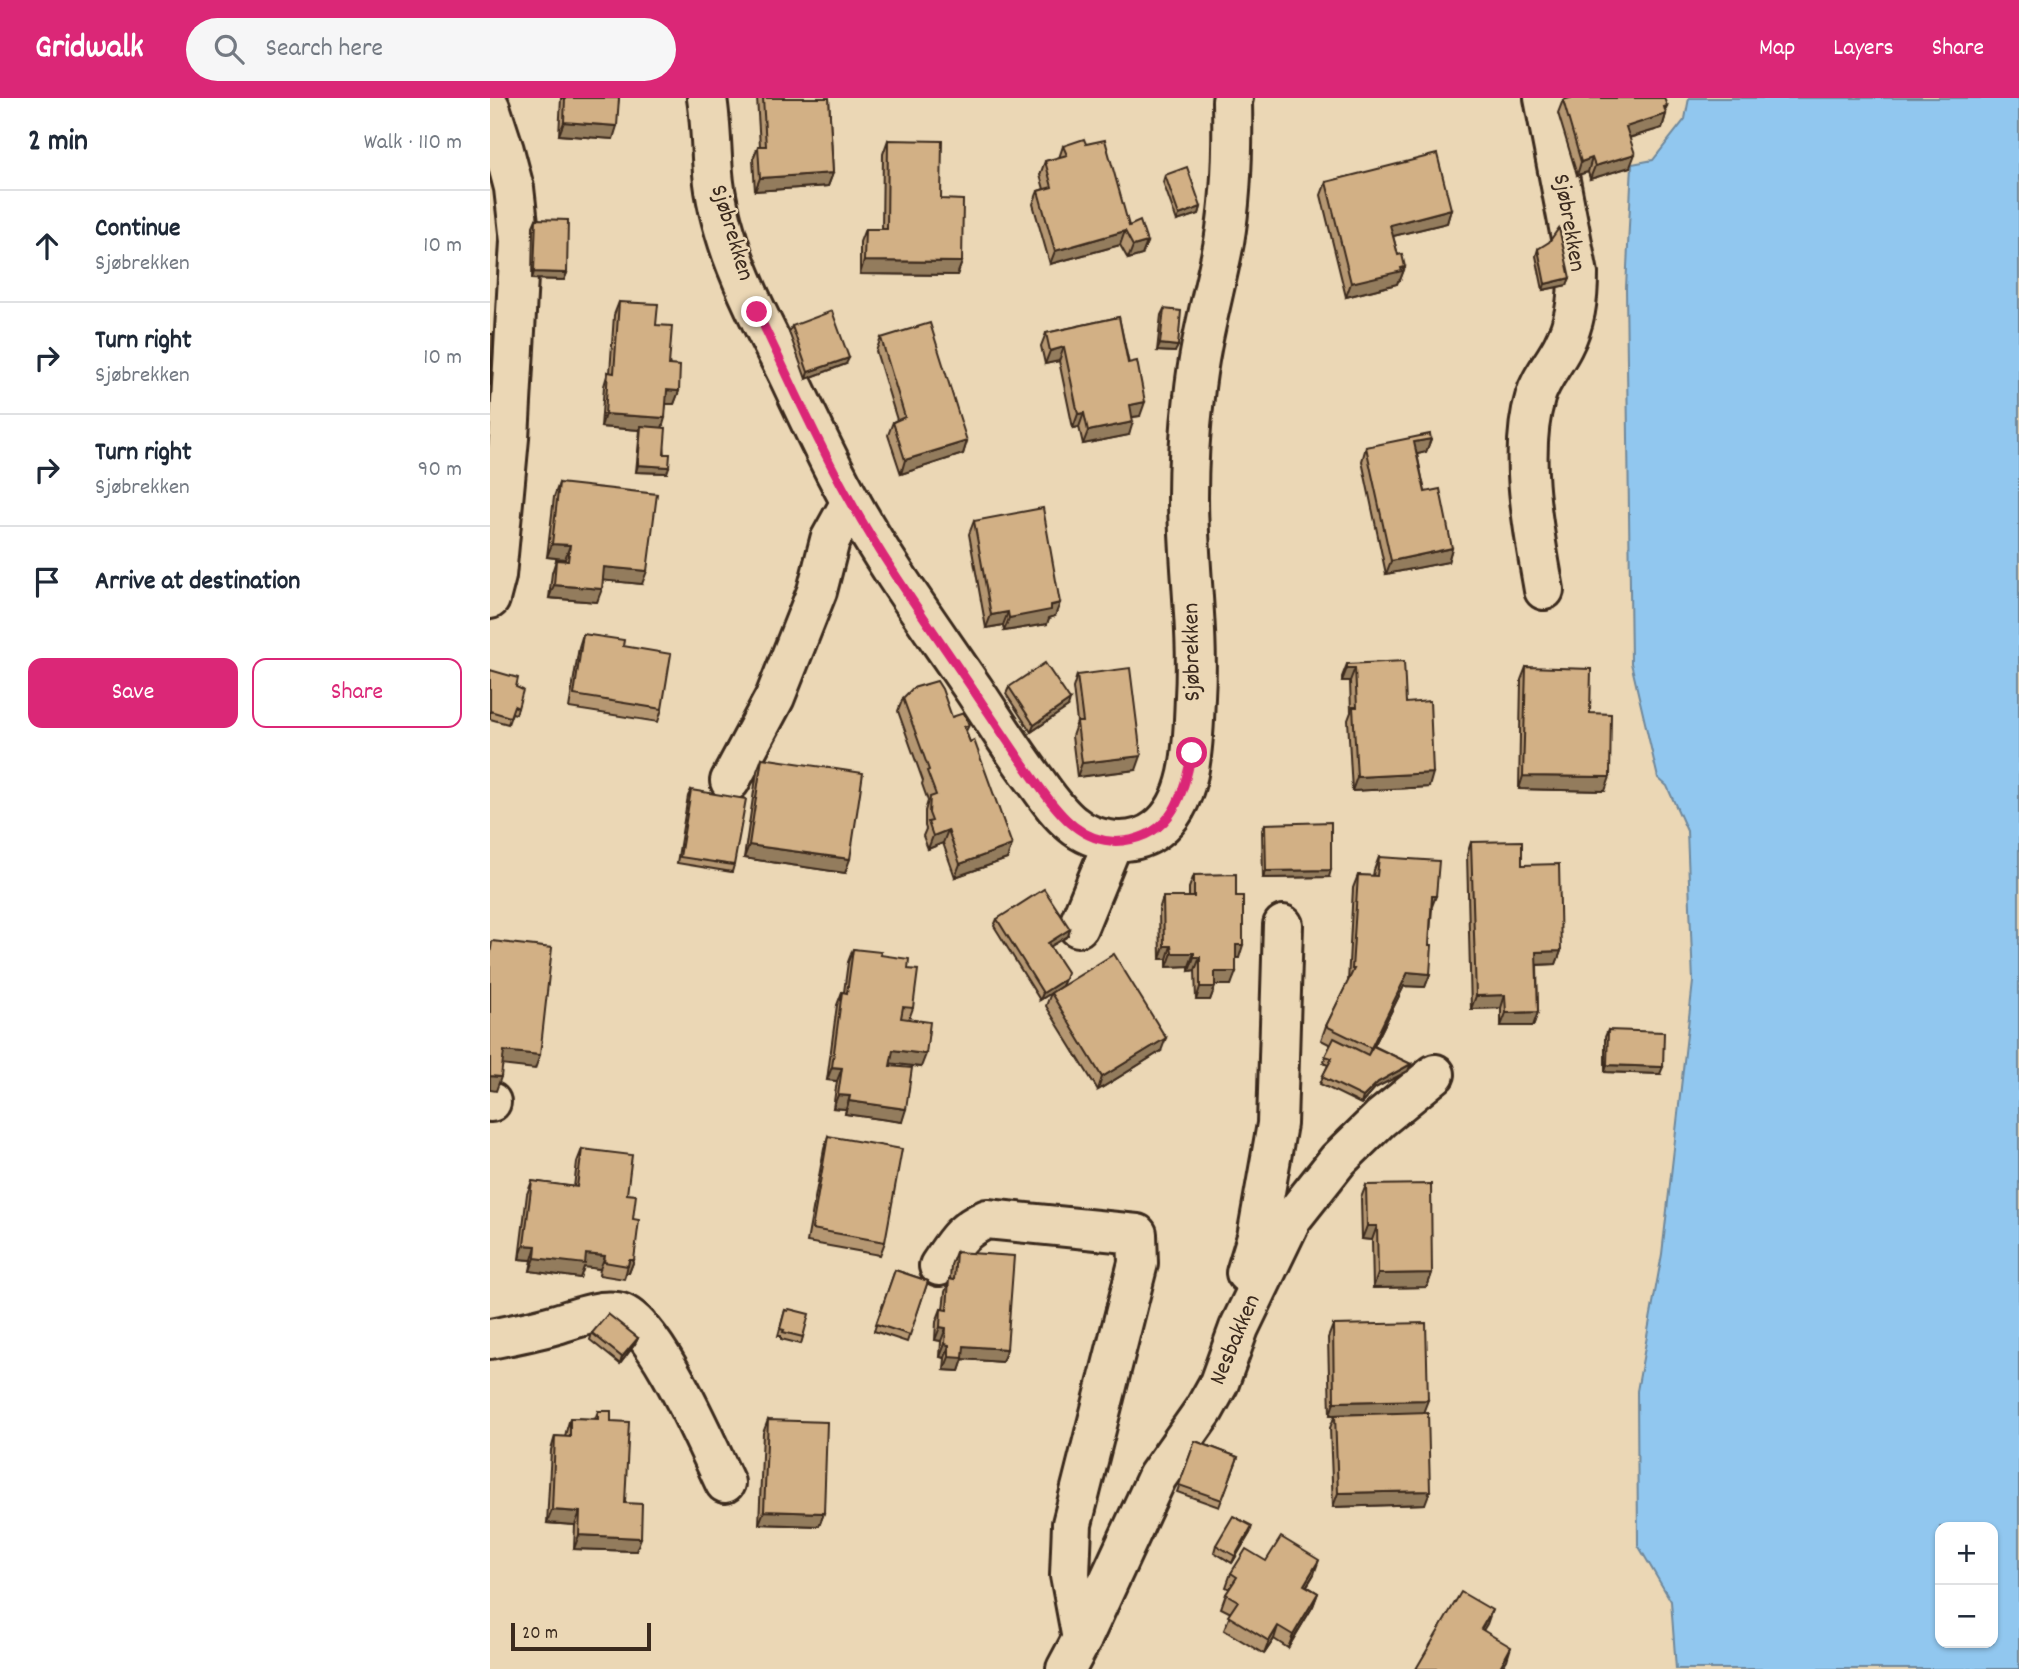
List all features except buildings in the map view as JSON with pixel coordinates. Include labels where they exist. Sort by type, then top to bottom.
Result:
[{"type":"street","name":"Sjøbrekken","points":[[707,98],[711,122],[713,175],[733,254],[757,312],[851,502],[908,593],[1026,769],[1073,826],[1090,836],[1113,842],[1135,839],[1156,831],[1172,814],[1185,786],[1192,753],[1196,680],[1188,499],[1189,453],[1201,344],[1224,240],[1231,190],[1232,99]]},
{"type":"street","name":"Sjøbrekken","points":[[1544,98],[1578,274],[1578,303],[1572,327],[1535,397],[1529,428],[1528,465],[1534,530],[1544,590]]},
{"type":"street","points":[[490,107],[514,188],[520,241],[500,434],[496,576],[490,599]]},
{"type":"street","points":[[730,781],[775,697],[817,591],[830,540],[851,502]]},
{"type":"street","points":[[1078,927],[1113,842]]},
{"type":"street","points":[[1245,1316],[1240,1299],[1257,1237],[1277,1124],[1283,925]]},
{"type":"street","name":"Nesbakken","points":[[1074,1654],[1157,1477],[1204,1410],[1219,1383],[1245,1316],[1292,1218],[1338,1160],[1380,1119],[1435,1074]]},
{"type":"street","name":"Nesbakken","points":[[939,1266],[960,1235],[969,1227],[987,1219],[1137,1234],[1138,1263],[1072,1524],[1070,1575],[1074,1654]]},
{"type":"street","points":[[490,1339],[598,1314],[617,1312],[624,1315],[639,1326],[666,1363],[725,1483]]},
{"type":"water","points":[[1689,98],[2019,98],[2019,1669],[1676,1669],[1671,1601],[1638,1545],[1637,1391],[1662,1254],[1693,982],[1687,831],[1667,786],[1658,778],[1631,663],[1626,288],[1632,164],[1653,160],[1685,119]]},
{"type":"route","points":[[757,312],[851,502],[893,571],[1026,769],[1073,826],[1090,836],[1113,842],[1135,839],[1156,831],[1172,814],[1185,786],[1192,753]]}]
